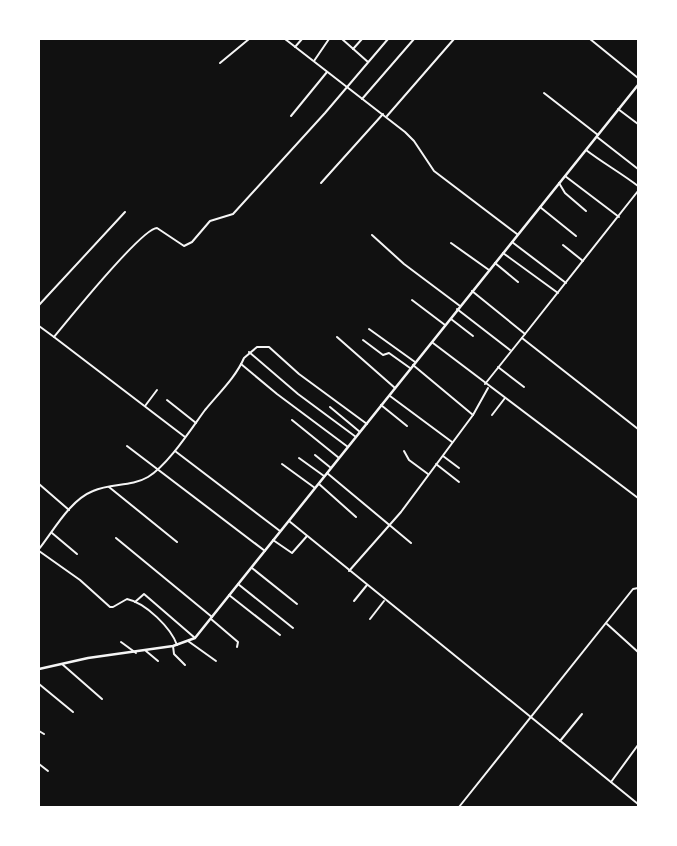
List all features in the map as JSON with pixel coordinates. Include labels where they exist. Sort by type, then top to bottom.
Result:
[{"type":"street","points":[[220,63],[248,39]]},
{"type":"street","points":[[285,39],[383,114],[414,141],[434,171],[517,234]]},
{"type":"street","points":[[295,47],[302,39]]},
{"type":"street","points":[[314,61],[329,39]]},
{"type":"street","points":[[342,39],[368,63]]},
{"type":"street","points":[[353,49],[362,39]]},
{"type":"street","points":[[54,337],[130,249],[150,229],[158,228],[184,246],[192,242],[210,221],[234,214],[388,39]]},
{"type":"street","points":[[362,99],[414,39]]},
{"type":"street","points":[[386,117],[454,39]]},
{"type":"street","points":[[590,39],[638,78]]},
{"type":"street","points":[[291,116],[327,72]]},
{"type":"street","points":[[39,668],[88,658],[173,646],[195,638],[638,85]]},
{"type":"street","points":[[544,92],[638,169]]},
{"type":"street","points":[[618,109],[638,124]]},
{"type":"street","points":[[321,183],[383,114]]},
{"type":"street","points":[[586,150],[606,166],[614,168],[638,186]]},
{"type":"street","points":[[566,176],[619,217]]},
{"type":"street","points":[[559,183],[571,199],[586,211]]},
{"type":"street","points":[[485,384],[510,350],[526,334],[638,192]]},
{"type":"street","points":[[540,207],[576,236]]},
{"type":"street","points":[[39,305],[125,212]]},
{"type":"street","points":[[372,235],[404,264],[460,306]]},
{"type":"street","points":[[512,242],[566,283]]},
{"type":"street","points":[[452,243],[489,270]]},
{"type":"street","points":[[563,245],[583,261]]},
{"type":"street","points":[[502,253],[558,293]]},
{"type":"street","points":[[495,263],[518,282]]},
{"type":"street","points":[[472,291],[526,334]]},
{"type":"street","points":[[412,300],[445,325]]},
{"type":"street","points":[[457,309],[510,350]]},
{"type":"street","points":[[450,318],[473,336]]},
{"type":"street","points":[[39,326],[185,437]]},
{"type":"street","points":[[370,328],[473,415]]},
{"type":"street","points":[[337,337],[395,388]]},
{"type":"street","points":[[522,338],[638,429]]},
{"type":"street","points":[[363,340],[383,355],[389,353],[412,365]]},
{"type":"street","points":[[431,342],[638,498]]},
{"type":"street","points":[[177,645],[174,637],[162,624],[136,602],[127,599],[110,607],[72,574],[39,550],[69,510],[93,490],[138,482],[158,469],[175,451],[249,352],[262,346],[269,347],[299,374],[366,424]]},
{"type":"street","points":[[249,352],[298,394],[356,437]]},
{"type":"street","points":[[241,364],[277,394],[348,446]]},
{"type":"street","points":[[498,367],[524,388]]},
{"type":"street","points":[[349,571],[390,525],[473,415],[489,387]]},
{"type":"street","points":[[145,406],[157,390]]},
{"type":"street","points":[[389,395],[452,442]]},
{"type":"street","points":[[492,415],[505,398]]},
{"type":"street","points":[[168,400],[196,423]]},
{"type":"street","points":[[381,405],[407,426]]},
{"type":"street","points":[[330,407],[360,432]]},
{"type":"street","points":[[292,420],[339,458]]},
{"type":"street","points":[[127,446],[265,551]]},
{"type":"street","points":[[175,451],[280,531]]},
{"type":"street","points":[[404,451],[409,460],[428,474]]},
{"type":"street","points":[[315,455],[331,468]]},
{"type":"street","points":[[442,455],[459,468]]},
{"type":"street","points":[[298,458],[325,475],[412,543]]},
{"type":"street","points":[[282,464],[315,488]]},
{"type":"street","points":[[436,464],[459,482]]},
{"type":"street","points":[[39,484],[69,510]]},
{"type":"street","points":[[318,484],[356,517]]},
{"type":"street","points":[[109,487],[177,542]]},
{"type":"street","points":[[289,521],[638,804]]},
{"type":"street","points":[[52,533],[76,554]]},
{"type":"street","points":[[273,540],[292,553],[307,536]]},
{"type":"street","points":[[116,538],[234,637],[238,642],[237,646]]},
{"type":"street","points":[[252,567],[297,604]]},
{"type":"street","points":[[238,584],[293,628]]},
{"type":"street","points":[[354,601],[367,585]]},
{"type":"street","points":[[459,807],[607,624],[633,589],[638,588]]},
{"type":"street","points":[[136,602],[144,594],[195,638]]},
{"type":"street","points":[[229,595],[280,635]]},
{"type":"street","points":[[370,619],[385,600]]},
{"type":"street","points":[[607,624],[638,652]]},
{"type":"street","points":[[188,641],[216,661]]},
{"type":"street","points":[[121,642],[136,652]]},
{"type":"street","points":[[173,646],[174,654],[185,665]]},
{"type":"street","points":[[146,650],[158,660]]},
{"type":"street","points":[[62,664],[102,699]]},
{"type":"street","points":[[39,684],[73,712]]},
{"type":"street","points":[[560,741],[582,714]]},
{"type":"street","points":[[39,731],[44,734]]},
{"type":"street","points":[[611,782],[638,745]]},
{"type":"street","points":[[39,764],[48,771]]}]
